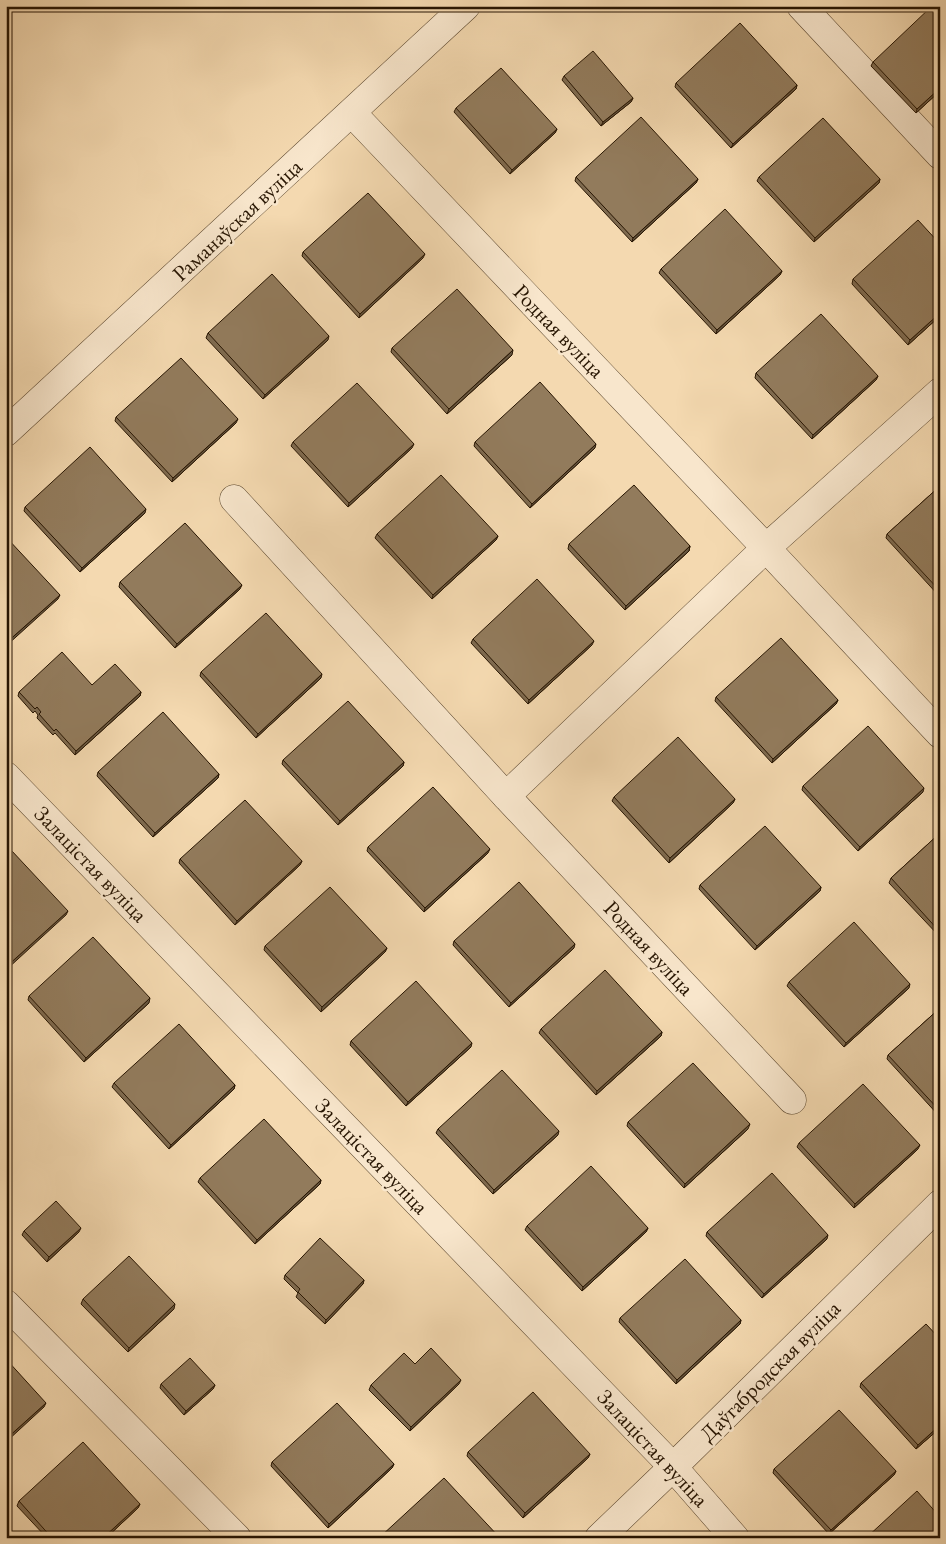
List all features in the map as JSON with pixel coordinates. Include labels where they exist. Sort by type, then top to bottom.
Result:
[{"type":"street","name":"Раманаўская вуліца","points":[[6,432],[466,6]]},
{"type":"street","points":[[801,6],[940,155]]},
{"type":"street","name":"Родная вуліца","points":[[352,113],[766,548],[940,734]]},
{"type":"street","points":[[506,796],[766,548],[940,392]]},
{"type":"street","name":"Родная вуліца","points":[[234,499],[506,796],[792,1100]]},
{"type":"street","name":"Залацістая вуліца","points":[[6,776],[673,1467],[735,1538]]},
{"type":"street","name":"Даўгабродская вуліца","points":[[598,1538],[673,1467],[940,1204]]},
{"type":"street","points":[[6,1304],[237,1538]]},
{"type":"building","points":[[932,6],[940,6],[940,88],[917,109],[873,62]]},
{"type":"building","points":[[740,23],[797,85],[733,144],[676,83]]},
{"type":"building","points":[[593,51],[633,98],[603,122],[564,76]]},
{"type":"building","points":[[501,68],[557,129],[512,170],[456,108]]},
{"type":"building","points":[[641,117],[698,179],[633,238],[576,177]]},
{"type":"building","points":[[823,118],[880,179],[815,238],[759,177]]},
{"type":"building","points":[[368,193],[425,254],[360,314],[303,252]]},
{"type":"building","points":[[725,209],[782,271],[717,330],[661,269]]},
{"type":"building","points":[[918,220],[940,244],[940,313],[910,340],[853,279]]},
{"type":"building","points":[[272,274],[329,336],[265,395],[208,333]]},
{"type":"building","points":[[457,289],[513,350],[449,409],[392,348]]},
{"type":"building","points":[[821,314],[878,376],[813,435],[756,373]]},
{"type":"building","points":[[181,358],[238,419],[173,478],[116,417]]},
{"type":"building","points":[[540,382],[596,444],[532,504],[475,442]]},
{"type":"building","points":[[357,383],[414,444],[349,503],[293,442]]},
{"type":"building","points":[[90,447],[146,509],[82,568],[25,507]]},
{"type":"building","points":[[441,475],[498,536],[433,595],[377,534]]},
{"type":"building","points":[[634,485],[690,546],[626,606],[569,544]]},
{"type":"building","points":[[940,486],[940,591],[887,534]]},
{"type":"building","points":[[185,523],[242,585],[177,644],[120,582]]},
{"type":"building","points":[[6,537],[60,595],[6,643]]},
{"type":"building","points":[[537,579],[594,641],[529,700],[473,639]]},
{"type":"building","points":[[266,613],[322,674],[258,734],[201,672]]},
{"type":"building","points":[[781,638],[838,700],[773,759],[716,697]]},
{"type":"building","points":[[62,652],[92,685],[115,664],[141,692],[76,751],[56,729],[54,731],[39,714],[41,712],[37,707],[35,709],[19,692]]},
{"type":"building","points":[[348,701],[404,762],[340,821],[283,760]]},
{"type":"building","points":[[163,712],[219,774],[155,833],[98,772]]},
{"type":"building","points":[[868,726],[924,788],[860,847],[803,786]]},
{"type":"building","points":[[678,737],[735,799],[670,858],[614,797]]},
{"type":"building","points":[[433,787],[490,849],[425,908],[368,847]]},
{"type":"building","points":[[245,800],[302,861],[237,921],[180,859]]},
{"type":"building","points":[[765,826],[821,887],[757,946],[700,885]]},
{"type":"building","points":[[940,833],[940,932],[891,878]]},
{"type":"building","points":[[11,850],[68,911],[6,967],[6,854]]},
{"type":"building","points":[[519,882],[575,944],[511,1003],[454,941]]},
{"type":"building","points":[[330,887],[387,948],[322,1007],[265,946]]},
{"type":"building","points":[[854,922],[910,984],[846,1043],[789,982]]},
{"type":"building","points":[[93,937],[150,998],[86,1058],[29,996]]},
{"type":"building","points":[[605,970],[662,1032],[597,1091],[541,1029]]},
{"type":"building","points":[[416,981],[472,1043],[408,1102],[351,1041]]},
{"type":"building","points":[[940,1008],[940,1111],[888,1055]]},
{"type":"building","points":[[179,1024],[235,1085],[171,1145],[114,1083]]},
{"type":"building","points":[[693,1063],[750,1124],[685,1184],[628,1122]]},
{"type":"building","points":[[502,1070],[559,1131],[494,1190],[438,1129]]},
{"type":"building","points":[[863,1084],[920,1145],[855,1204],[799,1143]]},
{"type":"building","points":[[264,1119],[321,1180],[257,1240],[200,1178]]},
{"type":"building","points":[[591,1166],[648,1228],[583,1287],[527,1226]]},
{"type":"building","points":[[772,1173],[828,1235],[764,1294],[707,1232]]},
{"type":"building","points":[[56,1201],[81,1228],[49,1257],[24,1231]]},
{"type":"building","points":[[320,1238],[364,1280],[326,1320],[298,1292],[300,1289],[285,1275]]},
{"type":"building","points":[[129,1256],[175,1304],[129,1348],[83,1299]]},
{"type":"building","points":[[685,1259],[741,1320],[677,1380],[620,1318]]},
{"type":"building","points":[[926,1324],[940,1339],[940,1425],[918,1445],[861,1383]]},
{"type":"building","points":[[431,1348],[461,1380],[411,1427],[371,1385],[404,1353],[415,1364]]},
{"type":"building","points":[[190,1358],[215,1385],[186,1411],[161,1384]]},
{"type":"building","points":[[6,1359],[46,1403],[6,1439]]},
{"type":"building","points":[[533,1392],[590,1454],[525,1513],[468,1452]]},
{"type":"building","points":[[337,1403],[394,1464],[329,1524],[272,1462]]},
{"type":"building","points":[[839,1410],[896,1471],[831,1530],[774,1469]]},
{"type":"building","points":[[83,1442],[140,1504],[103,1538],[52,1538],[19,1501]]},
{"type":"building","points":[[444,1478],[500,1538],[380,1538],[380,1537]]},
{"type":"building","points":[[917,1491],[940,1517],[940,1538],[866,1538]]}]
